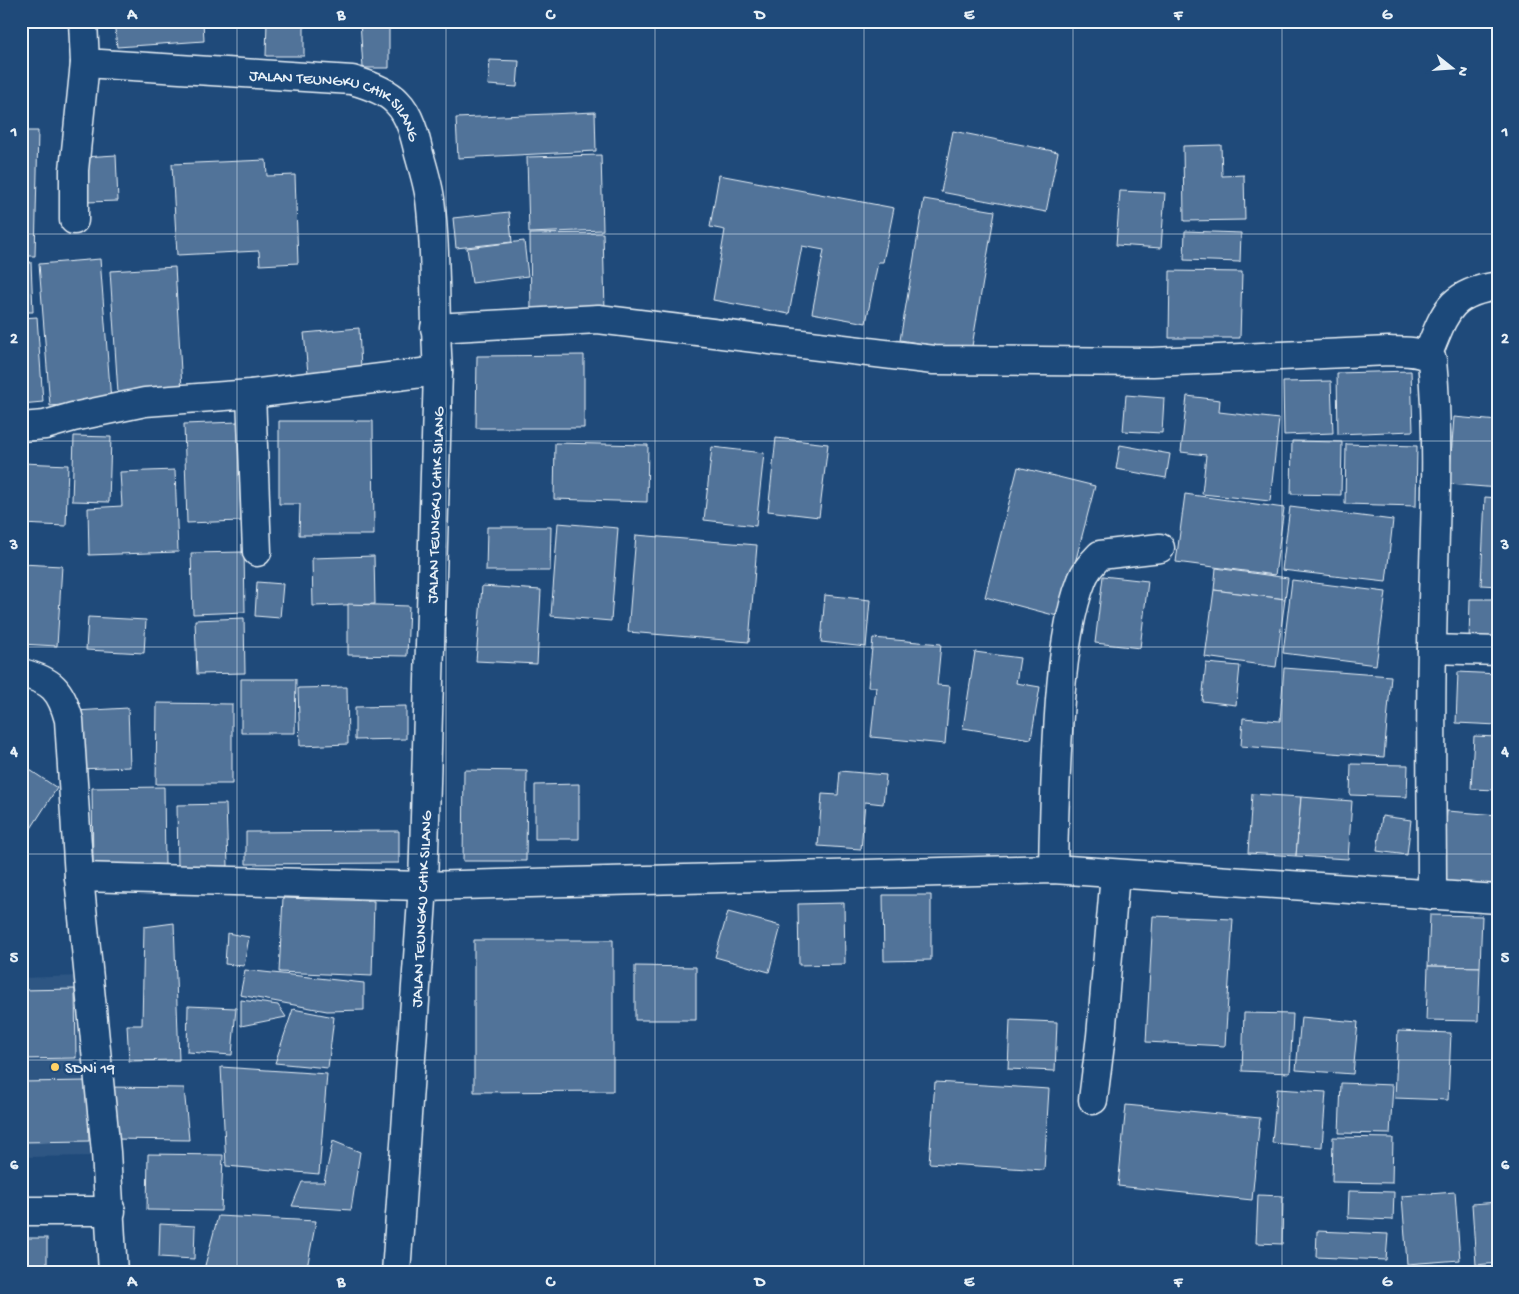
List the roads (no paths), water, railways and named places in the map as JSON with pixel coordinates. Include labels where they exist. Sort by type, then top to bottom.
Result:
[{"type":"street","points":[[74,220],[74,170],[85,63],[83,21]]},
{"type":"street","name":"JALAN TEUNGKU CHIK SILANG","points":[[85,63],[352,80],[369,85],[396,101],[406,113],[414,135],[430,197],[438,371],[423,886],[396,1273]]},
{"type":"street","points":[[1427,356],[1442,320],[1457,298],[1480,288],[1498,286]]},
{"type":"street","points":[[435,328],[598,319],[934,360],[1153,362],[1389,351],[1427,356],[1432,360],[1435,394],[1436,474],[1432,649],[1432,895]]},
{"type":"street","points":[[21,427],[45,425],[145,402],[251,394],[438,371]]},
{"type":"street","points":[[251,394],[257,552]]},
{"type":"street","points":[[1053,869],[1055,766],[1063,662],[1075,602],[1082,578],[1100,556],[1160,548]]},
{"type":"street","points":[[1432,649],[1498,651]]},
{"type":"street","points":[[21,673],[34,676],[56,688],[64,702],[69,720],[79,877],[111,1211],[113,1273]]},
{"type":"street","points":[[79,877],[423,886],[1053,869],[1498,899]]},
{"type":"street","points":[[1092,1100],[1101,1036],[1115,874]]},
{"type":"street","points":[[21,1211],[111,1211]]},
{"type":"place","name":"SDNi 19","points":[[55,1067]]}]
